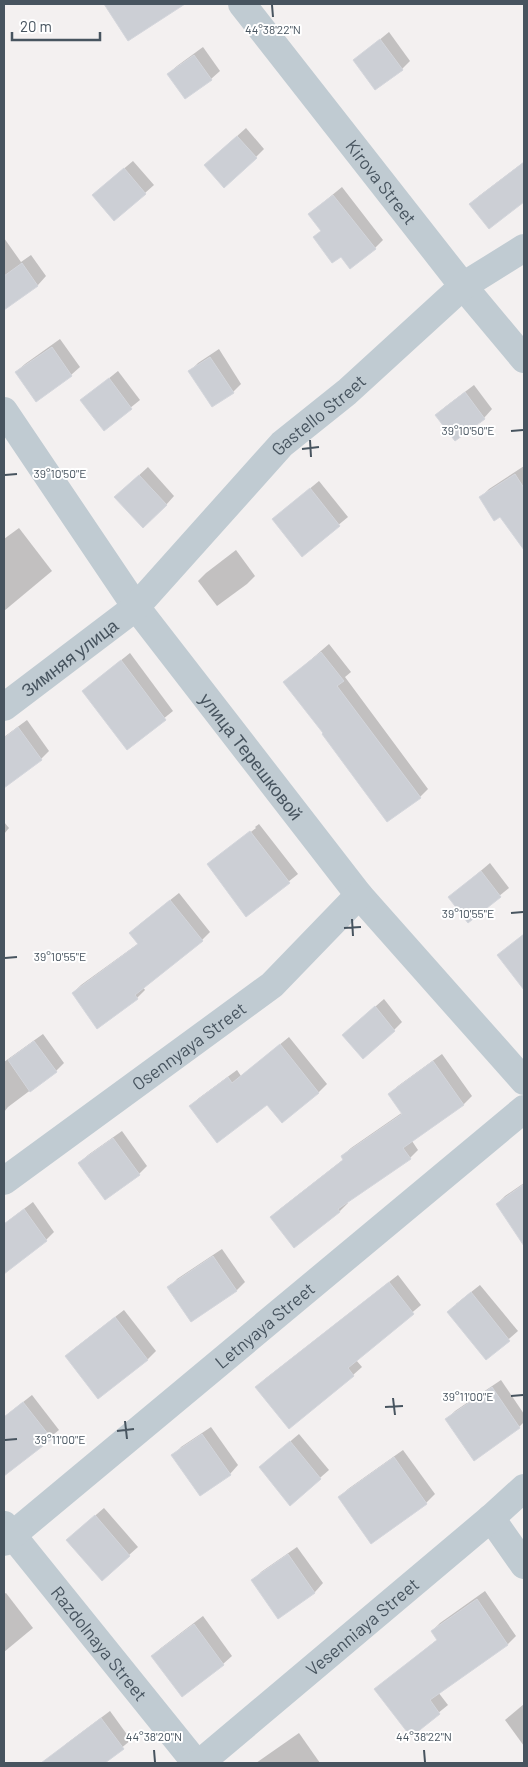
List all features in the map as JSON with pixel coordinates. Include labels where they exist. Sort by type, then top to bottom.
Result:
[{"type":"street","name":"Kirova Street","points":[[242,4],[463,286],[524,359]]},
{"type":"street","name":"Gastello Street","points":[[136,606],[282,444],[347,392],[463,286],[524,248]]},
{"type":"street","name":"улица Терешковой","points":[[4,411],[136,606],[359,895],[524,1080]]},
{"type":"street","name":"Зимняя улица","points":[[4,707],[136,606]]},
{"type":"street","name":"Osennyaya Street","points":[[4,1181],[272,985],[359,895]]},
{"type":"street","name":"Letnyaya Street","points":[[6,1534],[524,1109]]},
{"type":"street","name":"Vesenniaya Street","points":[[200,1763],[491,1518],[524,1488]]},
{"type":"street","points":[[491,1518],[524,1565]]},
{"type":"street","name":"Razdolnaya Street","points":[[6,1534],[196,1763]]},
{"type":"building","points":[[104,4],[185,4],[128,41]]},
{"type":"building","points":[[380,39],[403,70],[375,90],[353,60]]},
{"type":"building","points":[[194,55],[212,80],[185,99],[167,74]]},
{"type":"building","points":[[237,136],[257,158],[224,188],[204,165]]},
{"type":"building","points":[[524,162],[524,202],[489,229],[469,204]]},
{"type":"building","points":[[124,168],[146,194],[114,221],[92,195]]},
{"type":"building","points":[[333,195],[376,249],[350,269],[341,257],[332,263],[313,237],[321,231],[308,214]]},
{"type":"building","points":[[22,263],[38,286],[4,310],[4,276]]},
{"type":"building","points":[[52,347],[72,376],[36,402],[15,372]]},
{"type":"building","points":[[210,357],[234,393],[212,407],[188,371]]},
{"type":"building","points":[[109,378],[132,409],[104,431],[80,400]]},
{"type":"building","points":[[465,392],[485,419],[455,441],[435,415]]},
{"type":"building","points":[[515,474],[524,488],[524,550],[500,517],[494,521],[479,497]]},
{"type":"building","points":[[139,475],[167,505],[143,528],[114,497]]},
{"type":"building","points":[[310,488],[340,526],[302,557],[272,519]]},
{"type":"building","points":[[321,652],[344,681],[337,686],[421,798],[387,822],[323,733],[283,682]]},
{"type":"building","points":[[121,660],[166,720],[127,750],[82,691]]},
{"type":"building","points":[[18,727],[42,760],[4,788],[4,738]]},
{"type":"building","points":[[250,831],[290,883],[246,917],[207,864]]},
{"type":"building","points":[[481,871],[501,897],[468,923],[448,897]]},
{"type":"building","points":[[170,900],[203,941],[135,995],[138,999],[97,1029],[72,993],[138,944],[129,933]]},
{"type":"building","points":[[524,934],[524,990],[497,955]]},
{"type":"building","points":[[375,1006],[395,1031],[363,1059],[342,1035]]},
{"type":"building","points":[[34,1041],[57,1072],[30,1092],[8,1060]]},
{"type":"building","points":[[280,1044],[319,1093],[282,1123],[267,1105],[217,1143],[189,1106],[228,1077],[232,1083]]},
{"type":"building","points":[[433,1061],[464,1105],[403,1148],[411,1159],[338,1209],[340,1212],[294,1248],[270,1217],[343,1160],[341,1156],[402,1114],[388,1094]]},
{"type":"building","points":[[113,1138],[140,1175],[105,1200],[78,1163]]},
{"type":"building","points":[[524,1184],[524,1246],[496,1204]]},
{"type":"building","points":[[24,1209],[47,1241],[4,1274],[4,1224]]},
{"type":"building","points":[[213,1256],[237,1291],[191,1322],[167,1287]]},
{"type":"building","points":[[389,1282],[414,1314],[348,1368],[354,1376],[289,1429],[255,1387]]},
{"type":"building","points":[[471,1292],[510,1341],[486,1360],[447,1312]]},
{"type":"building","points":[[115,1317],[148,1360],[98,1399],[65,1356]]},
{"type":"building","points":[[492,1387],[520,1428],[474,1461],[445,1419]]},
{"type":"building","points":[[23,1402],[52,1439],[4,1476],[4,1417]]},
{"type":"building","points":[[202,1434],[231,1475],[200,1496],[171,1455]]},
{"type":"building","points":[[290,1441],[321,1479],[290,1506],[259,1467]]},
{"type":"building","points":[[394,1457],[427,1504],[371,1544],[338,1497]]},
{"type":"building","points":[[95,1515],[130,1556],[102,1581],[66,1540]]},
{"type":"building","points":[[288,1554],[315,1593],[278,1619],[251,1580]]},
{"type":"building","points":[[477,1599],[508,1645],[430,1700],[440,1714],[411,1737],[374,1689],[437,1640],[431,1631]]},
{"type":"building","points":[[194,1624],[224,1665],[182,1697],[151,1656]]},
{"type":"building","points":[[101,1718],[124,1749],[105,1763],[41,1763]]}]
